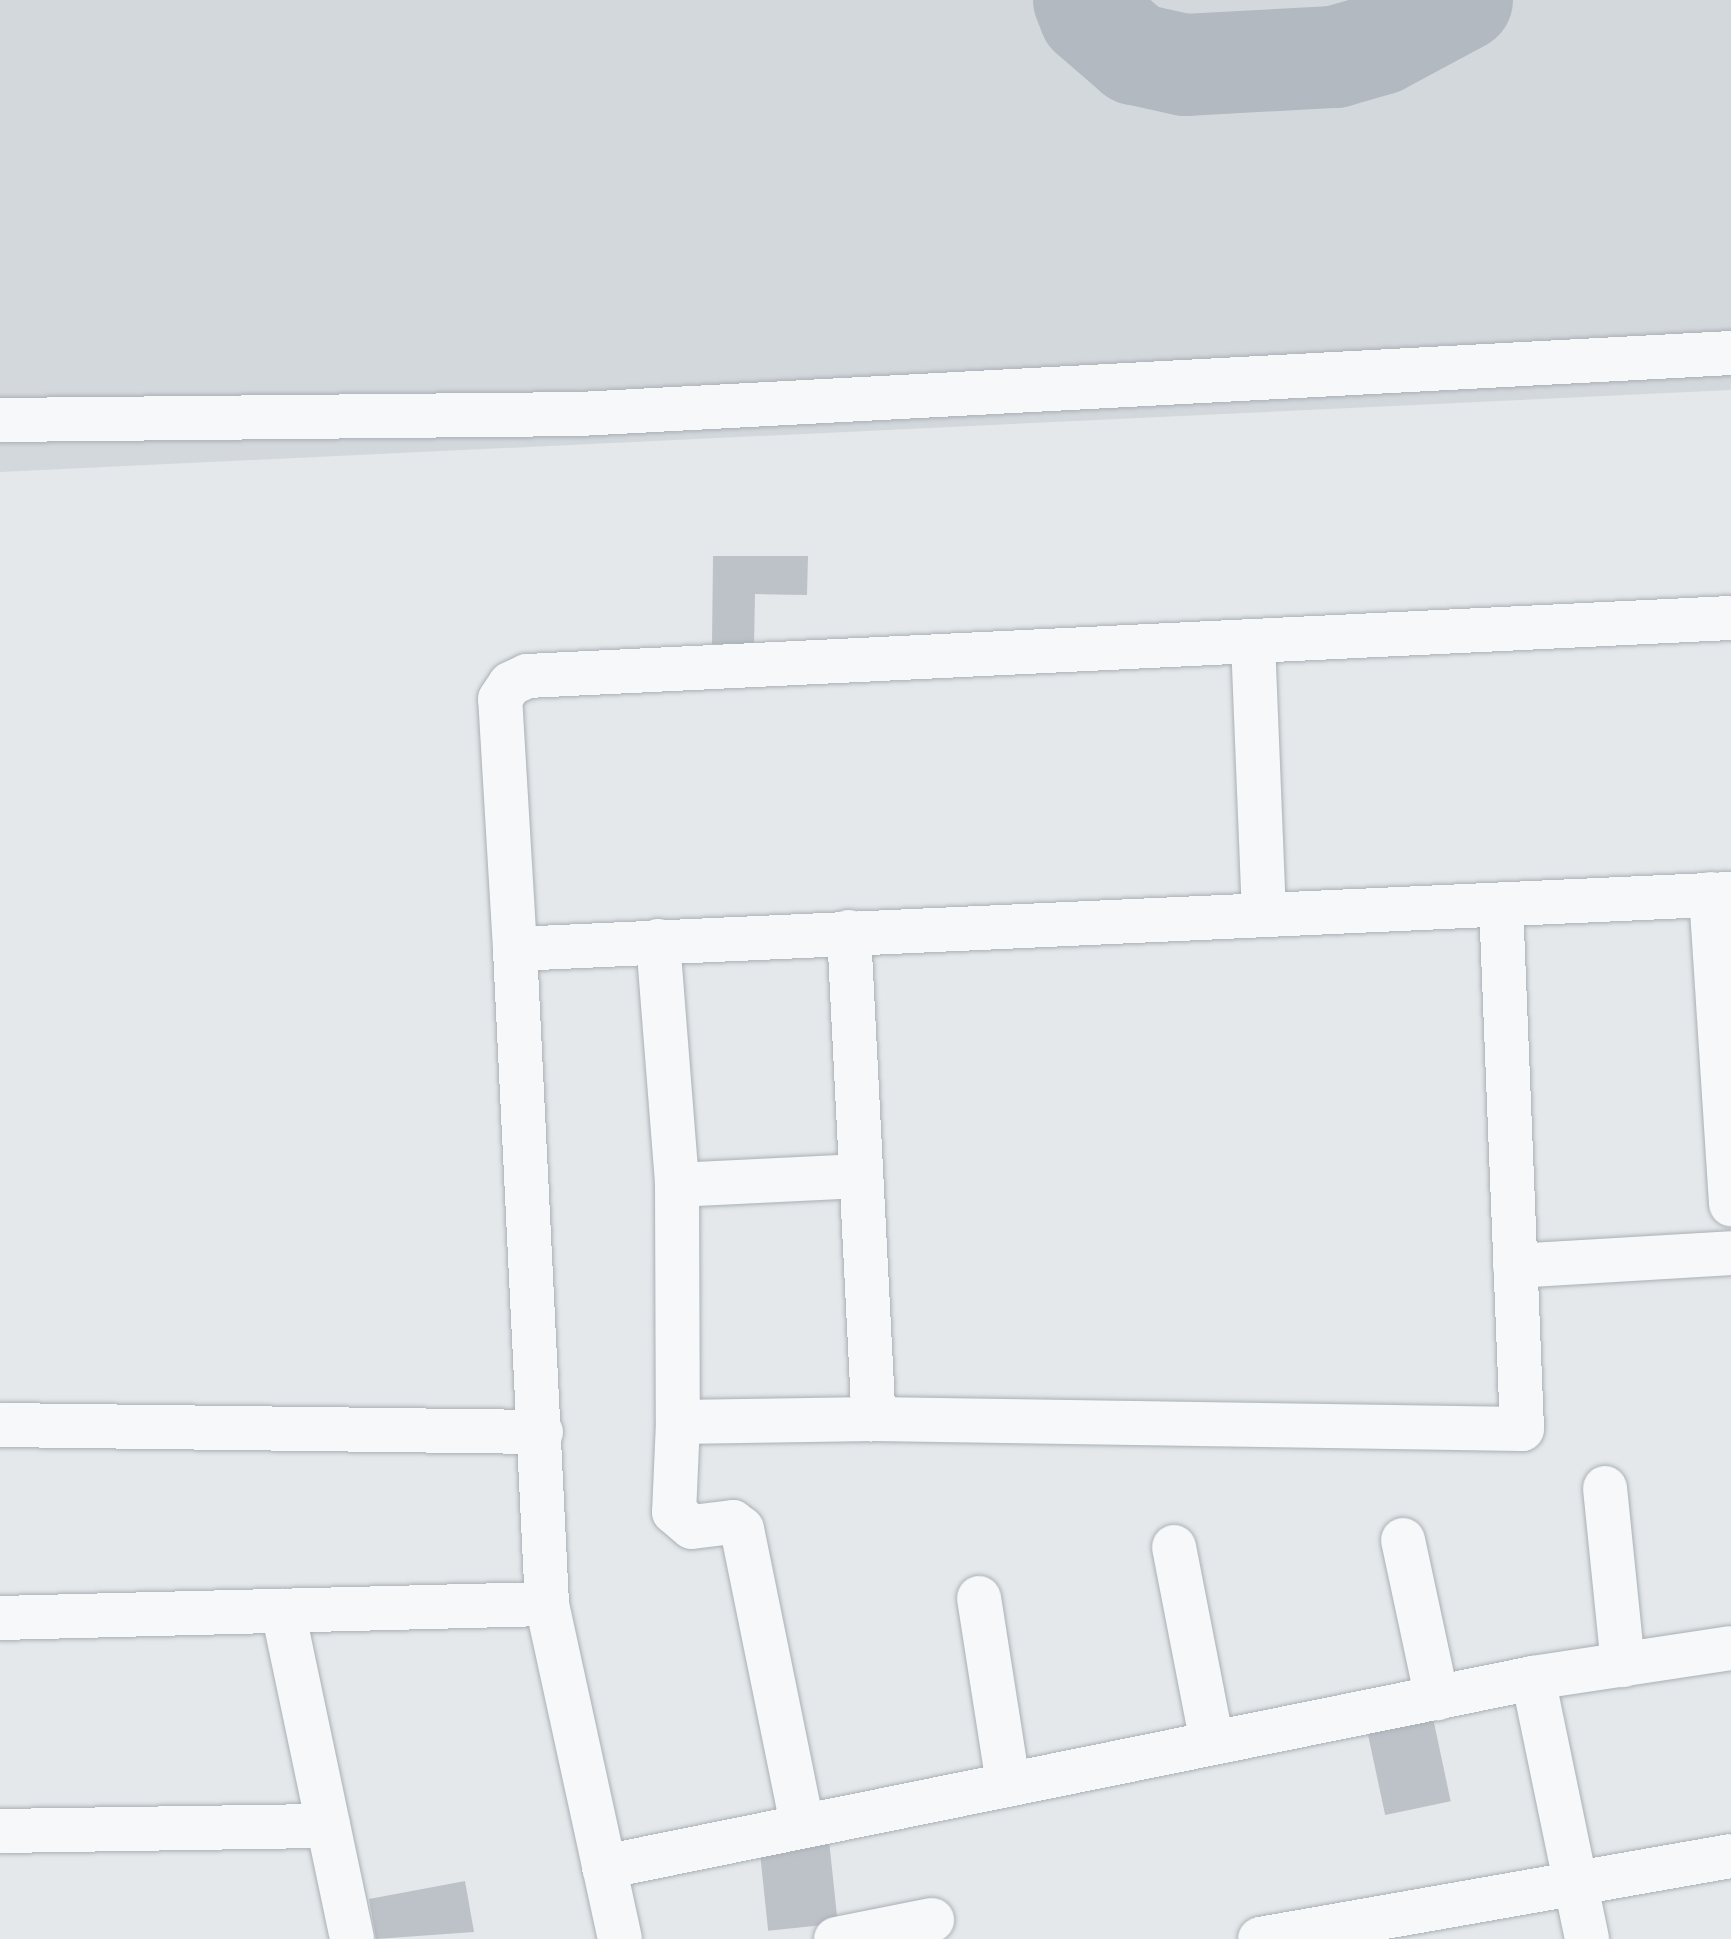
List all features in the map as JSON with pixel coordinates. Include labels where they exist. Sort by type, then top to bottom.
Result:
[{"type":"street","points":[[0,420],[579,414],[1731,353]]},
{"type":"street","points":[[620,1939],[547,1604],[541,1432],[500,699],[510,684],[527,676],[1731,618]]},
{"type":"street","points":[[1253,641],[1264,914]]},
{"type":"street","points":[[515,949],[1721,894],[1731,1204]]},
{"type":"street","points":[[678,1422],[874,1419],[1522,1429],[1501,904]]},
{"type":"street","points":[[849,932],[859,1176],[874,1419]]},
{"type":"street","points":[[658,941],[677,1185],[678,1422],[674,1512],[692,1527],[733,1522],[742,1529],[802,1823]]},
{"type":"street","points":[[677,1185],[859,1176]]},
{"type":"street","points":[[1515,1266],[1731,1253]]},
{"type":"street","points":[[0,1425],[541,1432]]},
{"type":"street","points":[[1605,1488],[1623,1665]]},
{"type":"street","points":[[1403,1540],[1437,1698]]},
{"type":"street","points":[[1174,1547],[1212,1742]]},
{"type":"street","points":[[979,1598],[1008,1783]]},
{"type":"street","points":[[0,1618],[547,1604]]},
{"type":"street","points":[[283,1611],[352,1939]]},
{"type":"street","points":[[604,1867],[802,1823],[1533,1678],[1731,1648]]},
{"type":"street","points":[[1533,1678],[1578,1883],[1587,1939]]},
{"type":"street","points":[[0,1831],[328,1826]]},
{"type":"street","points":[[1260,1939],[1731,1856]]},
{"type":"street","points":[[836,1939],[932,1920]]},
{"type":"shaded area","points":[[0,0],[1731,0],[1731,390],[0,472]]},
{"type":"building","points":[[713,556],[808,556],[807,595],[755,594],[754,645],[712,644]]},
{"type":"building","points":[[1433,1718],[1451,1801],[1385,1815],[1367,1732]]},
{"type":"building","points":[[829,1840],[838,1924],[768,1931],[759,1847]]},
{"type":"building","points":[[465,1881],[474,1932],[376,1939],[369,1899]]},
{"type":"taxiway","points":[[1084,0],[1090,15],[1135,54],[1185,65],[1335,57],[1380,44],[1462,0]]}]
